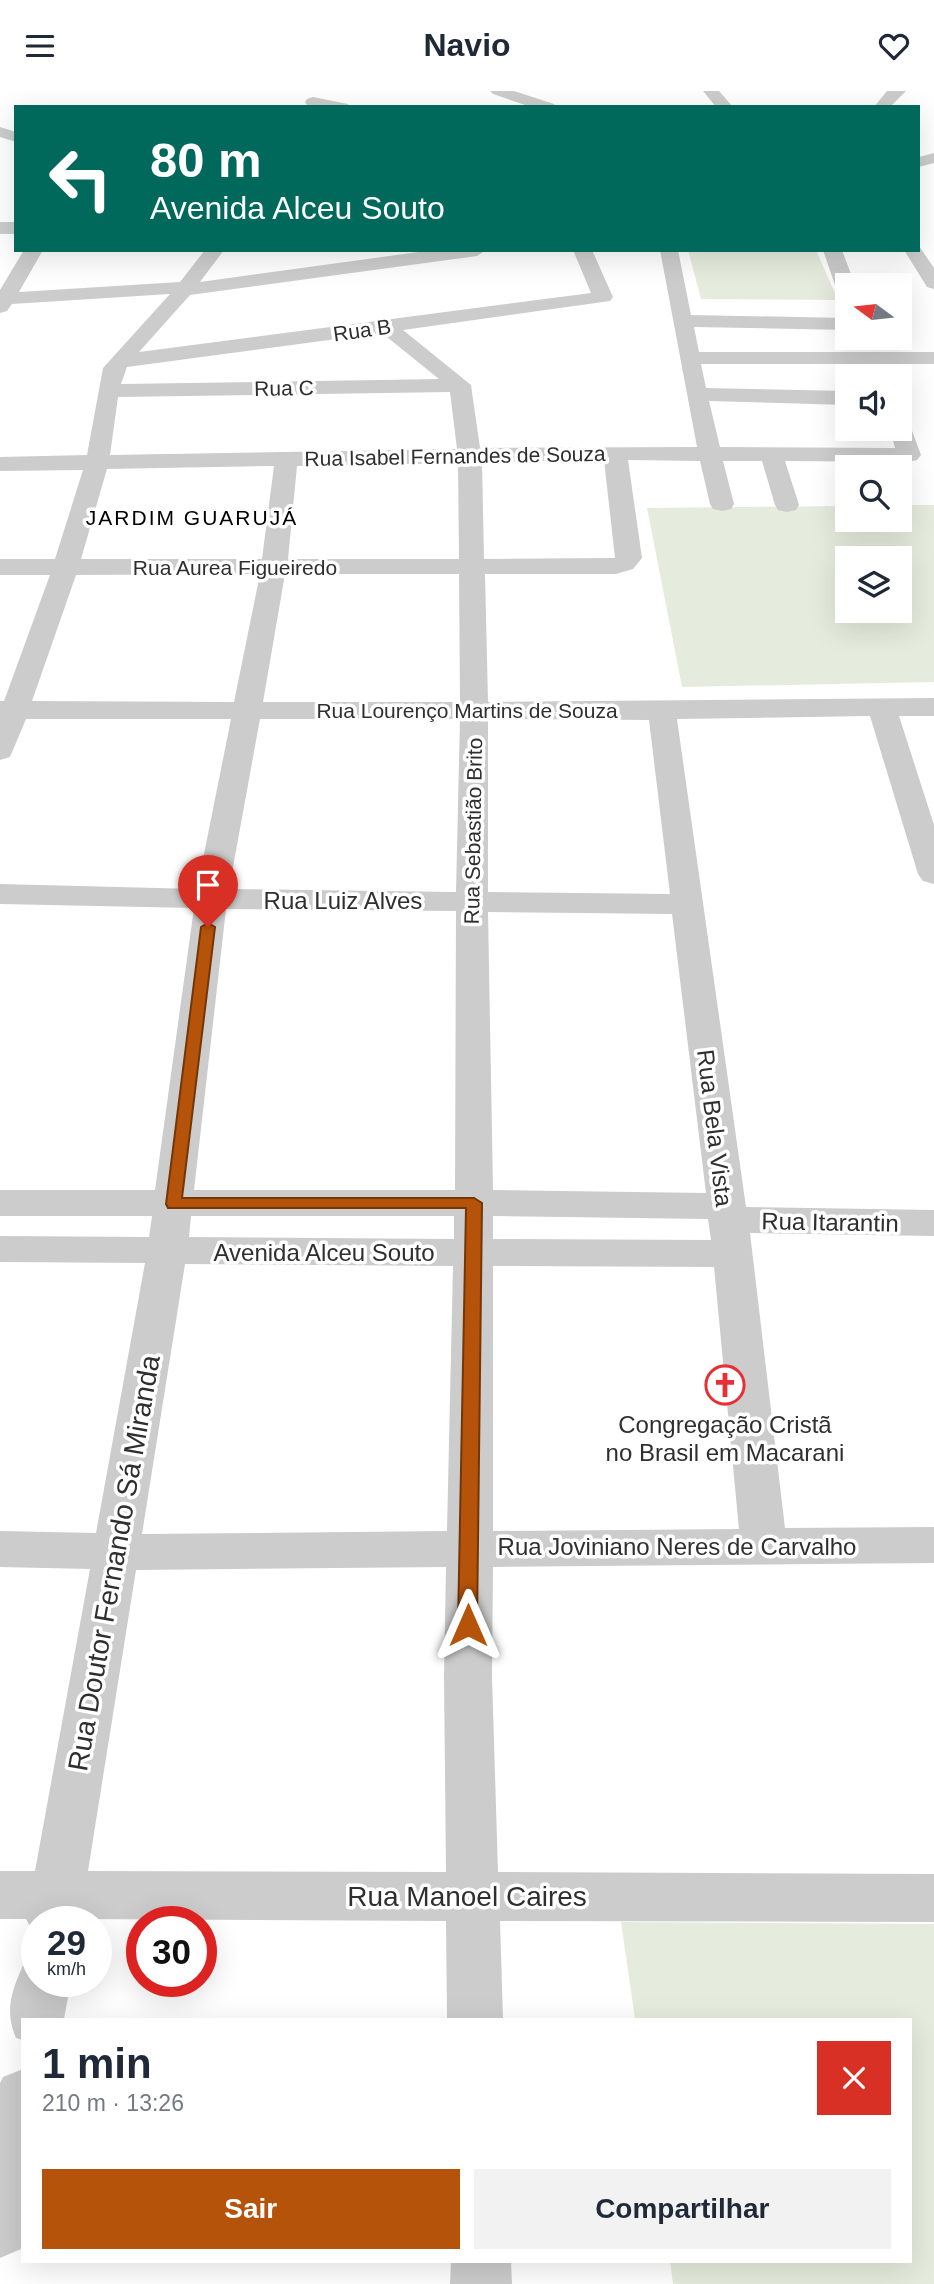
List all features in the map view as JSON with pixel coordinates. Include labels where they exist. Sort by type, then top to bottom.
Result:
[{"type":"street","points":[[498,91],[542,105]]},
{"type":"street","points":[[710,91],[723,105]]},
{"type":"street","points":[[884,105],[898,91]]},
{"type":"street","points":[[314,100],[334,105]]},
{"type":"street","points":[[2,303],[33,252]]},
{"type":"street","points":[[0,751],[8,710],[66,566],[97,463],[114,368],[213,252]]},
{"type":"street","points":[[2,303],[185,288],[462,252]]},
{"type":"street","name":"Rua B","points":[[121,361],[603,297],[583,252]]},
{"type":"street","points":[[669,252],[696,394],[722,504]]},
{"type":"street","points":[[833,252],[840,273]]},
{"type":"street","points":[[914,252],[934,282]]},
{"type":"street","points":[[684,321],[835,324]]},
{"type":"street","points":[[386,326],[460,385]]},
{"type":"street","points":[[912,343],[934,346]]},
{"type":"street","points":[[691,358],[835,366]]},
{"type":"street","points":[[899,364],[934,358]]},
{"type":"street","name":"Rua C","points":[[108,391],[460,385]]},
{"type":"street","name":"Rua Sebastião Brito","points":[[460,385],[470,456],[474,711],[474,1203],[468,1547],[475,2018]]},
{"type":"street","points":[[696,394],[835,398]]},
{"type":"street","name":"Rua Isabel Fernandes de Souza","points":[[0,464],[710,452],[909,455],[905,441]]},
{"type":"street","name":"Rua Aurea Figueiredo","points":[[0,567],[616,566],[628,561],[615,453]]},
{"type":"street","points":[[772,455],[787,505]]},
{"type":"street","name":"Rua Doutor Fernando Sá Miranda","points":[[56,1906],[167,1252],[211,899],[274,567],[286,459]]},
{"type":"street","name":"Rua Lourenço Martins de Souza","points":[[8,710],[662,711],[934,707]]},
{"type":"street","points":[[882,708],[934,874]]},
{"type":"street","name":"Rua Bela Vista","points":[[662,711],[729,1227],[764,1546]]},
{"type":"street","name":"Rua Luiz Alves","points":[[0,894],[686,904]]},
{"type":"street","name":"Avenida Alceu Souto","points":[[0,1203],[474,1203],[729,1227]]},
{"type":"street","name":"Rua Itarantin","points":[[729,1227],[934,1223]]},
{"type":"street","name":"Avenida Alceu Souto","points":[[0,1249],[473,1252],[729,1227]]},
{"type":"street","name":"Rua Joviniano Neres de Carvalho","points":[[0,1549],[117,1552],[934,1545]]},
{"type":"street","name":"Rua Manoel Caires","points":[[0,1895],[43,1906]]},
{"type":"street","name":"Rua Manoel Caires","points":[[112,1907],[473,1896],[934,1898]]},
{"type":"street","points":[[36,2018],[40,1997]]},
{"type":"street","points":[[0,2228],[21,2108]]},
{"type":"street","points":[[481,2263],[481,2284]]},
{"type":"green space","points":[[689,252],[817,252],[835,293],[835,300],[701,299]]},
{"type":"green space","points":[[912,505],[934,505],[934,682],[682,687],[647,508],[835,506],[835,532],[912,532]]},
{"type":"green space","points":[[621,1922],[934,1924],[934,2284],[673,2284],[670,2263],[912,2263],[912,2018],[635,2018]]},
{"type":"place","name":"Congregação Cristã no Brasil em Macarani","points":[[725,1385]]},
{"type":"district","name":"JARDIM GUARUJÁ","points":[[192,517]]},
{"type":"route","points":[[208,927],[174,1204],[474,1203],[468,1625]]}]
